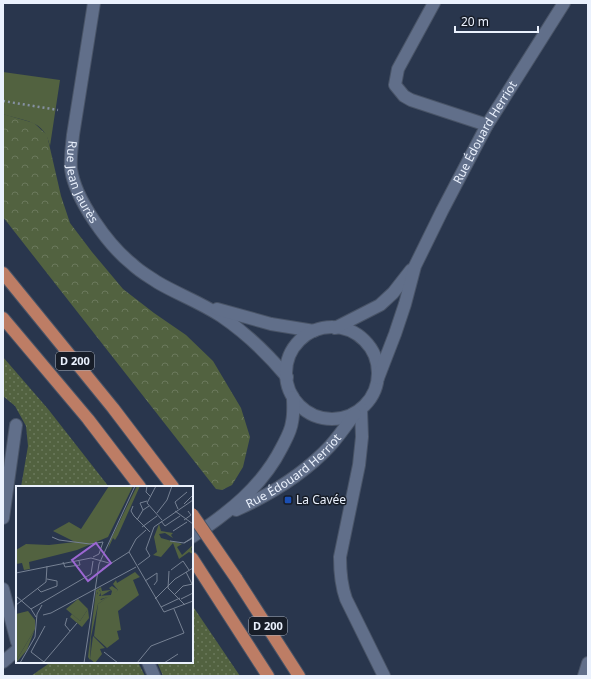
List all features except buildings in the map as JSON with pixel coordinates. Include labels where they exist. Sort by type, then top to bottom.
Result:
[{"type":"main road","name":"D 200","points":[[3,273],[80,367],[146,451],[171,486]]},
{"type":"main road","name":"D 200","points":[[3,318],[88,419],[139,486]]},
{"type":"main road","name":"D 200","points":[[193,515],[236,578],[299,676]]},
{"type":"main road","name":"D 200","points":[[193,560],[268,676]]},
{"type":"street","name":"Rue Jean Jaurès","points":[[94,3],[76,114],[71,168],[79,194],[96,223],[107,239],[131,264],[158,283],[205,305],[271,324],[314,331]]},
{"type":"street","points":[[434,3],[398,69],[395,85],[404,96],[411,100],[487,125]]},
{"type":"street","name":"Rue Édouard Herriot","points":[[378,378],[405,304],[415,266],[487,125],[564,3]]},
{"type":"street","name":"Rue Édouard Herriot","points":[[335,328],[380,305],[415,266]]},
{"type":"street","name":"Rue Jean Jaurès","points":[[205,305],[246,334],[272,359],[286,377]]},
{"type":"street","points":[[324,328],[335,328],[347,330],[357,334],[369,346],[377,362],[378,378],[372,396],[358,411],[346,417],[335,419],[318,417],[304,409],[293,397],[286,377],[288,360],[300,341],[314,331],[324,328]]},
{"type":"street","name":"Rue Édouard Herriot","points":[[193,536],[221,517],[253,489],[275,461],[286,440],[292,423],[294,413],[293,397]]},
{"type":"street","points":[[358,411],[362,437],[359,465],[340,558],[340,572],[346,599],[384,676]]},
{"type":"street","name":"Rue Édouard Herriot","points":[[221,517],[269,493],[302,470],[330,445],[358,411]]},
{"type":"street","points":[[3,518],[16,425]]},
{"type":"street","points":[[3,588],[16,638]]},
{"type":"street","points":[[3,662],[16,651]]},
{"type":"street","points":[[148,663],[154,676]]},
{"type":"street","points":[[584,676],[588,663]]},
{"type":"path","points":[[3,100],[76,114]]},
{"type":"green space","points":[[3,72],[60,80],[50,146],[47,137],[38,126],[3,114]]},
{"type":"green space","points":[[3,114],[34,123],[47,135],[61,196],[70,223],[123,289],[186,335],[213,361],[241,408],[250,437],[243,467],[232,485],[222,490],[216,489],[3,217]]},
{"type":"green space","points":[[3,357],[48,409],[108,486],[21,486],[28,446],[26,426],[15,406],[3,396]]},
{"type":"green space","points":[[193,606],[240,676],[163,676],[157,663],[193,663]]},
{"type":"green space","points":[[50,663],[138,663],[145,676],[31,676]]},
{"type":"place","name":"La Cavée","points":[[288,500]]}]
